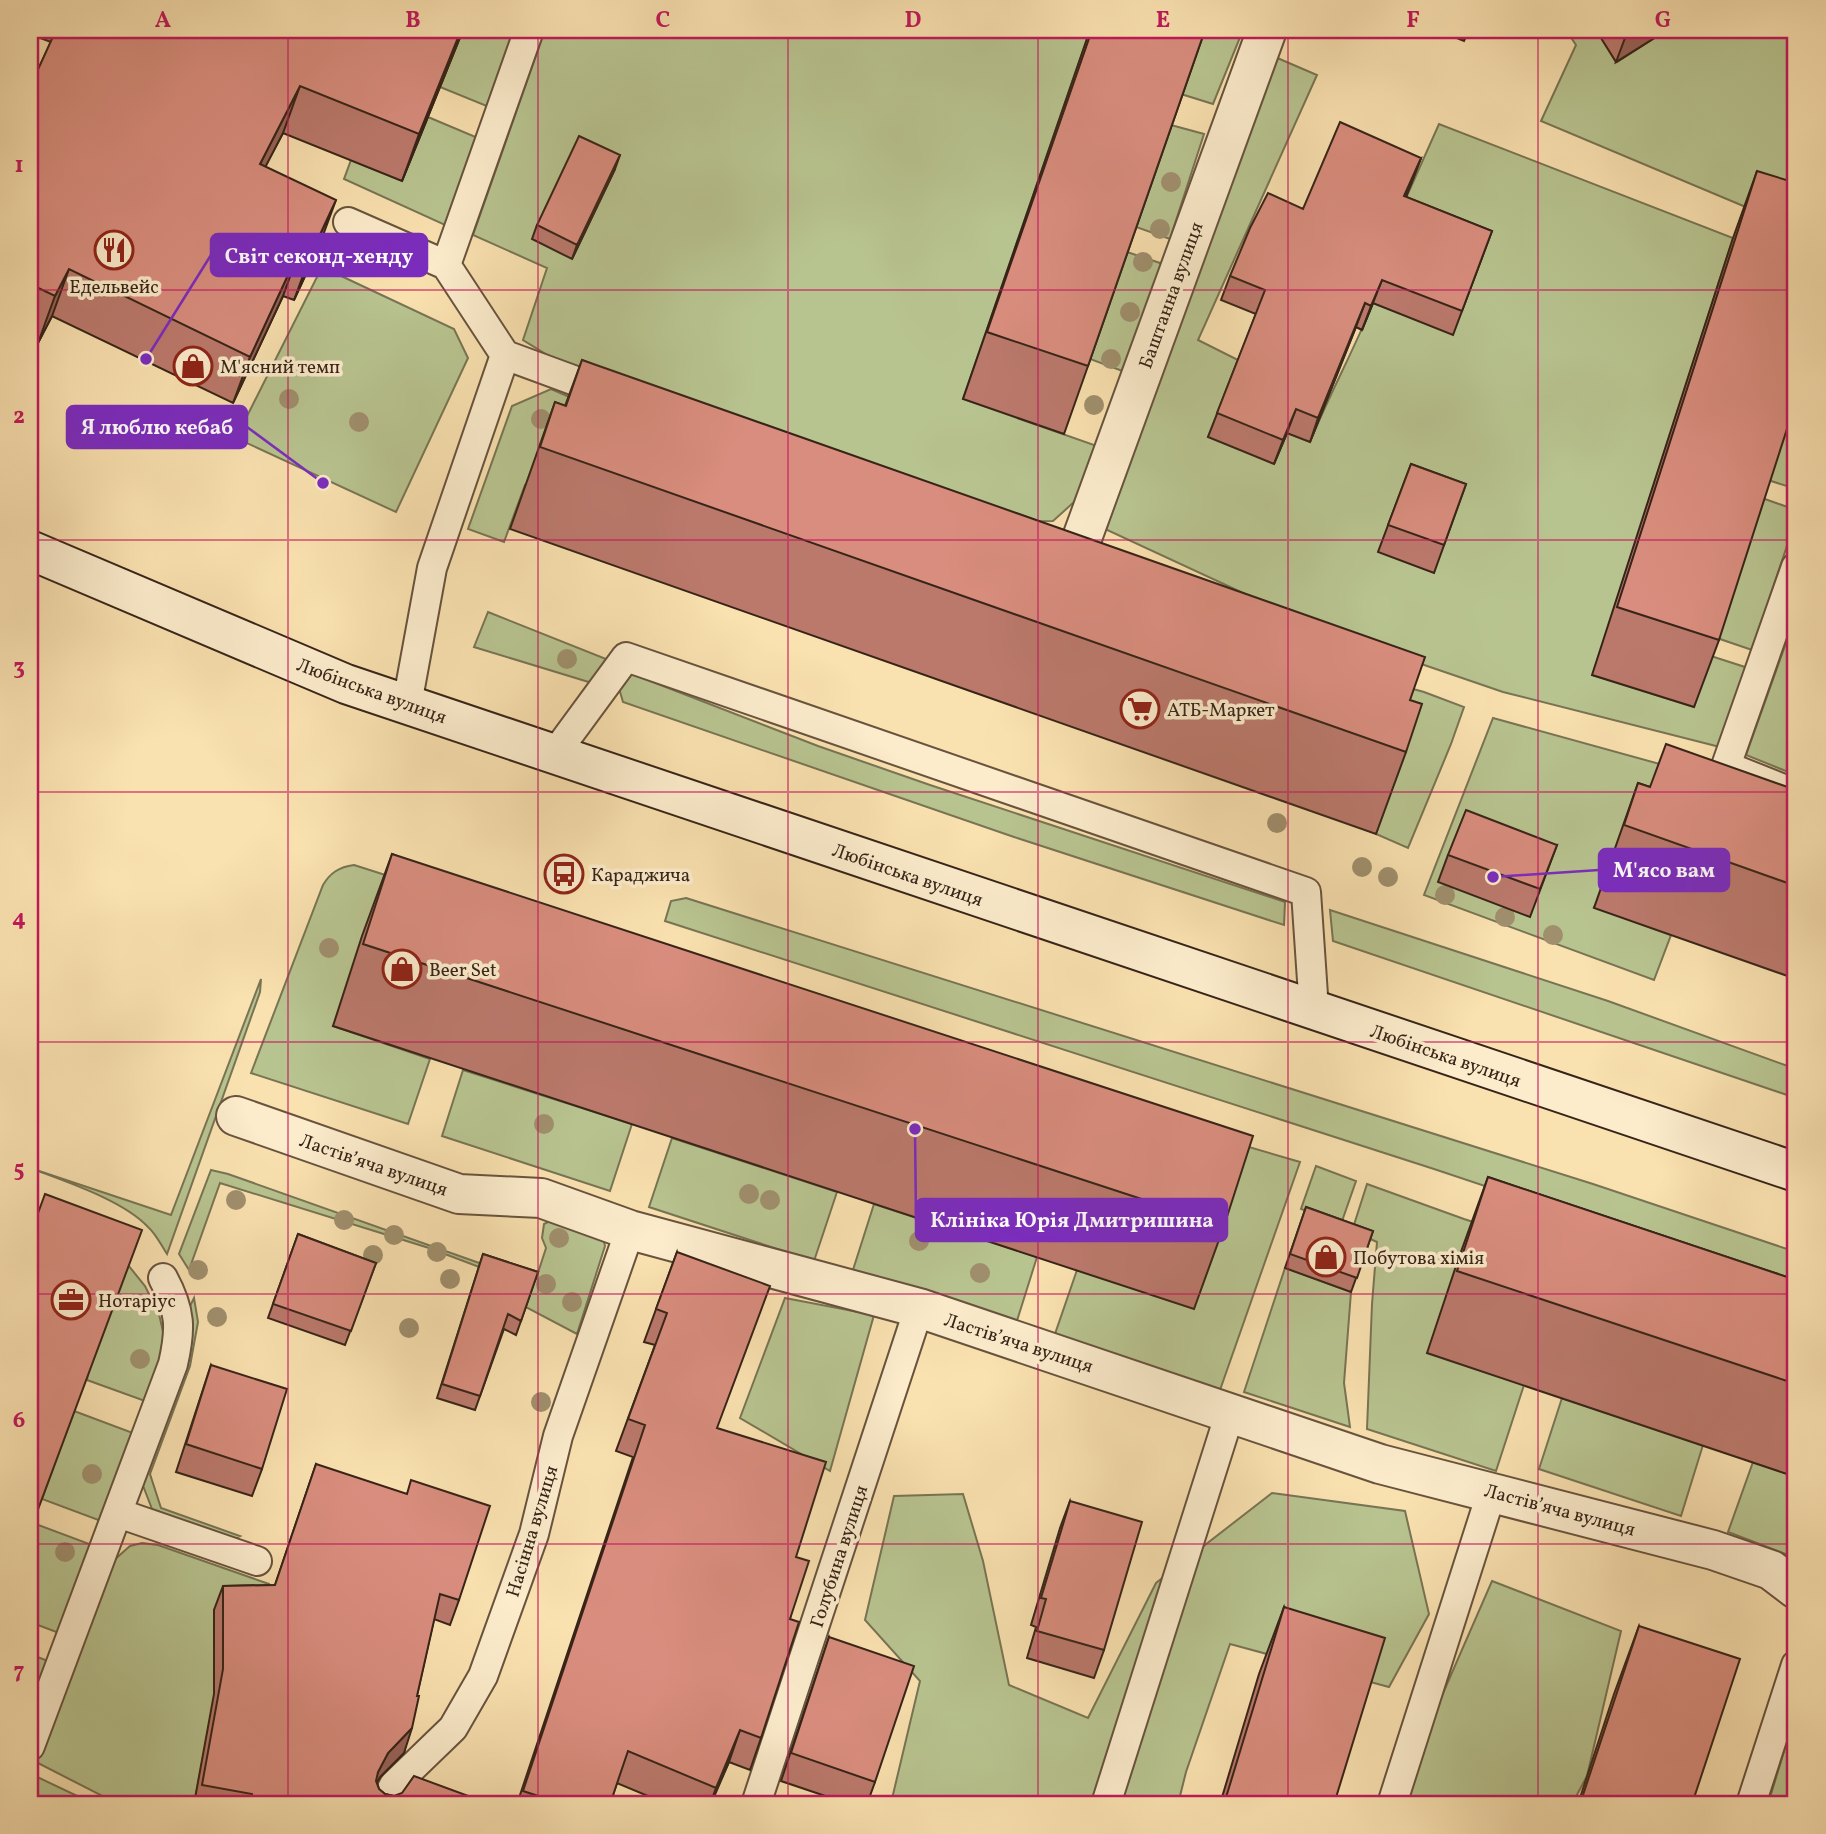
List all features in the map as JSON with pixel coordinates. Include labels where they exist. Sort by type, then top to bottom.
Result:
[{"type":"street","name":"Баштанна вулиця","points":[[1074,559],[1267,30]]},
{"type":"street","name":"Любінська вулиця","points":[[30,550],[346,684],[1796,1172]]},
{"type":"street","name":"Ластівʼяча вулиця","points":[[236,1116],[460,1194],[541,1198],[631,1230],[919,1308],[1380,1464],[1713,1550],[1771,1570],[1796,1589]]},
{"type":"lane","points":[[446,265],[529,30]]},
{"type":"lane","points":[[348,222],[446,265],[505,355],[634,402]]},
{"type":"lane","points":[[407,704],[432,568],[505,355]]},
{"type":"lane","points":[[1796,567],[1726,766],[1796,794]]},
{"type":"lane","points":[[554,755],[626,657],[639,661],[1306,892],[1314,1010]]},
{"type":"lane","name":"Насінна вулиця","points":[[384,1804],[394,1785],[453,1728],[483,1676],[534,1535],[558,1436],[631,1230]]},
{"type":"lane","points":[[30,1746],[173,1364],[180,1336],[176,1301],[163,1278]]},
{"type":"lane","name":"Голубина вулиця","points":[[756,1804],[919,1308]]},
{"type":"lane","points":[[1106,1804],[1230,1413]]},
{"type":"lane","points":[[1392,1804],[1492,1491]]},
{"type":"lane","points":[[118,1513],[257,1561]]},
{"type":"lane","points":[[1751,1804],[1796,1665]]},
{"type":"green space","points":[[463,30],[515,30],[489,107],[440,87]]},
{"type":"green space","points":[[545,30],[1090,30],[963,399],[1097,446],[1074,502],[1053,521],[1017,522],[694,410],[549,356],[523,340],[547,268],[473,235]]},
{"type":"green space","points":[[1203,30],[1243,30],[1213,104],[1181,94]]},
{"type":"green space","points":[[1566,30],[1596,30],[1617,62],[1667,30],[1796,30],[1796,225],[1760,213],[1541,121],[1576,45]]},
{"type":"green space","points":[[1275,57],[1317,75],[1198,340],[1238,360],[1208,437],[1274,463],[1287,433],[1310,442],[1373,303],[1453,334],[1483,255],[1381,254],[1439,124],[1733,238],[1593,675],[1694,707],[1711,656],[1748,668],[1720,747],[1503,692],[1325,631],[1105,529]]},
{"type":"green space","points":[[428,117],[478,138],[445,225],[344,179],[351,160],[402,181]]},
{"type":"green space","points":[[1171,125],[1204,134],[1170,239],[1136,227]]},
{"type":"green space","points":[[1127,252],[1163,264],[1125,372],[1090,359]]},
{"type":"green space","points":[[322,267],[454,329],[468,358],[396,512],[236,438]]},
{"type":"green space","points":[[551,389],[637,426],[525,485],[504,542],[468,529],[512,406]]},
{"type":"green space","points":[[1796,391],[1796,489],[1768,480]]},
{"type":"green space","points":[[1762,498],[1796,510],[1796,519],[1752,650],[1717,638]]},
{"type":"green space","points":[[488,612],[606,659],[592,683],[474,647]]},
{"type":"green space","points":[[1796,615],[1796,775],[1746,755]]},
{"type":"green space","points":[[1315,662],[1424,692],[1464,707],[1408,848],[1376,834],[1392,787]]},
{"type":"green space","points":[[627,672],[818,746],[1285,902],[1284,925],[1014,837],[623,702],[618,685]]},
{"type":"green space","points":[[1493,718],[1714,779],[1594,907],[1671,935],[1654,980],[1424,895]]},
{"type":"green space","points":[[354,865],[420,886],[333,1026],[430,1059],[408,1124],[251,1073],[323,885],[336,871]]},
{"type":"green space","points":[[686,898],[1593,1184],[1796,1252],[1796,1290],[1434,1169],[665,921],[671,901]]},
{"type":"green space","points":[[1330,910],[1608,1001],[1796,1069],[1796,1098],[1333,941]]},
{"type":"green space","points":[[261,979],[260,992],[167,1254],[151,1230],[124,1208],[92,1192],[30,1168],[171,1215]]},
{"type":"green space","points":[[945,1058],[1300,1162],[1220,1390],[1055,1334],[1077,1270],[1194,1308]]},
{"type":"green space","points":[[463,1070],[632,1124],[610,1191],[442,1136]]},
{"type":"green space","points":[[672,1138],[837,1192],[814,1261],[649,1207]]},
{"type":"green space","points":[[1316,1166],[1356,1181],[1341,1224],[1301,1209]]},
{"type":"green space","points":[[211,1170],[499,1270],[536,1279],[546,1248],[542,1238],[544,1224],[550,1221],[603,1237],[605,1246],[577,1334],[499,1293],[503,1276],[429,1248],[220,1183],[189,1270],[179,1254]]},
{"type":"green space","points":[[1367,1184],[1464,1219],[1741,1309],[1524,1385],[1496,1471],[1367,1429],[1377,1242],[1352,1231]]},
{"type":"green space","points":[[874,1204],[1037,1257],[1015,1327],[852,1273]]},
{"type":"green space","points":[[107,1239],[145,1286],[159,1314],[166,1345],[145,1401],[87,1380]]},
{"type":"green space","points":[[1285,1268],[1351,1292],[1344,1383],[1350,1427],[1244,1392]]},
{"type":"green space","points":[[194,1298],[198,1322],[190,1366],[150,1474],[161,1508],[240,1536],[233,1539],[152,1509],[142,1483],[187,1312]]},
{"type":"green space","points":[[785,1298],[874,1315],[830,1471],[740,1418]]},
{"type":"green space","points":[[1562,1398],[1703,1445],[1681,1516],[1539,1469]]},
{"type":"green space","points":[[74,1411],[133,1433],[101,1521],[42,1499]]},
{"type":"green space","points":[[1753,1462],[1796,1477],[1796,1558],[1728,1532]]},
{"type":"green space","points":[[1272,1493],[1405,1511],[1429,1614],[1389,1687],[1230,1644],[1186,1772],[1178,1804],[891,1803],[920,1681],[865,1620],[894,1496],[963,1494],[983,1561],[1009,1685],[1088,1718],[1156,1583]]},
{"type":"green space","points":[[33,1523],[92,1545],[59,1633],[30,1622],[30,1531]]},
{"type":"green space","points":[[142,1543],[158,1545],[269,1584],[264,1610],[214,1610],[214,1717],[208,1731],[194,1804],[118,1804],[34,1761],[113,1561],[130,1546]]},
{"type":"green space","points":[[1492,1581],[1621,1631],[1587,1776],[1572,1804],[1397,1804],[1399,1794]]},
{"type":"green space","points":[[30,1654],[48,1661],[30,1712]]},
{"type":"green space","points":[[1796,1712],[1796,1804],[1768,1804]]},
{"type":"green space","points":[[31,1774],[94,1804],[30,1804]]},
{"type":"building","points":[[56,30],[461,30],[419,134],[300,86],[260,164],[336,200],[311,254],[300,249],[250,357],[69,269],[55,296],[30,284],[30,87]]},
{"type":"building","points":[[1092,30],[1205,30],[1088,366],[987,332]]},
{"type":"building","points":[[1340,122],[1421,158],[1404,196],[1492,231],[1462,311],[1382,280],[1371,306],[1365,303],[1318,418],[1296,409],[1283,440],[1217,413],[1265,290],[1230,276],[1268,193],[1303,209]]},
{"type":"building","points":[[579,136],[620,155],[577,245],[537,225]]},
{"type":"building","points":[[1757,171],[1796,183],[1796,401],[1719,640],[1617,607]]},
{"type":"building","points":[[582,360],[1425,657],[1410,700],[1422,704],[1406,752],[540,447],[555,402],[566,406]]},
{"type":"building","points":[[1411,464],[1466,484],[1444,545],[1388,525]]},
{"type":"building","points":[[1666,744],[1796,790],[1796,886],[1624,825],[1638,783],[1650,787]]},
{"type":"building","points":[[1466,810],[1557,845],[1540,889],[1448,855]]},
{"type":"building","points":[[392,854],[1253,1136],[1224,1226],[363,944]]},
{"type":"building","points":[[1488,1177],[1796,1280],[1796,1384],[1457,1271]]},
{"type":"building","points":[[45,1194],[142,1230],[30,1531],[30,1235]]},
{"type":"building","name":"Побутова хімія","points":[[1306,1207],[1373,1231],[1357,1278],[1290,1254]]},
{"type":"building","points":[[298,1234],[376,1263],[351,1331],[273,1304]]},
{"type":"building","points":[[677,1252],[770,1286],[717,1428],[826,1462],[796,1557],[809,1561],[790,1619],[799,1622],[761,1738],[740,1730],[716,1788],[628,1751],[610,1804],[563,1804],[523,1791],[645,1425],[628,1419],[667,1313],[656,1309]]},
{"type":"building","points":[[483,1254],[538,1272],[521,1321],[508,1314],[480,1396],[442,1384]]},
{"type":"building","points":[[211,1365],[287,1389],[262,1469],[186,1444]]},
{"type":"building","points":[[316,1464],[407,1494],[411,1480],[490,1506],[459,1600],[440,1594],[412,1728],[388,1753],[376,1781],[385,1794],[394,1796],[402,1793],[414,1776],[490,1804],[259,1804],[251,1803],[252,1794],[202,1785],[223,1669],[223,1586],[275,1585]]},
{"type":"building","points":[[1070,1501],[1142,1522],[1104,1650],[1037,1631],[1046,1599],[1041,1598]]},
{"type":"building","points":[[1284,1607],[1385,1638],[1334,1804],[1224,1804]]},
{"type":"building","points":[[1639,1626],[1740,1659],[1692,1804],[1580,1804]]},
{"type":"building","points":[[829,1637],[914,1666],[875,1782],[791,1753]]},
{"type":"building","points":[[875,1798],[891,1804],[873,1804]]},
{"type":"place","name":"Едельвейс","points":[[114,250]]},
{"type":"place","name":"Світ секонд-хенду","points":[[146,359]]},
{"type":"place","name":"М'ясний темп","points":[[193,366]]},
{"type":"place","name":"Я люблю кебаб","points":[[323,483]]},
{"type":"place","name":"АТБ-Маркет","points":[[1140,709]]},
{"type":"place","name":"Караджича","points":[[564,874]]},
{"type":"place","name":"М'ясо вам","points":[[1493,877]]},
{"type":"place","name":"Beer Set","points":[[402,969]]},
{"type":"place","name":"Клініка Юрія Дмитришина","points":[[915,1129]]},
{"type":"place","name":"Побутова хімія","points":[[1326,1257]]},
{"type":"place","name":"Нотаріус","points":[[71,1300]]}]
